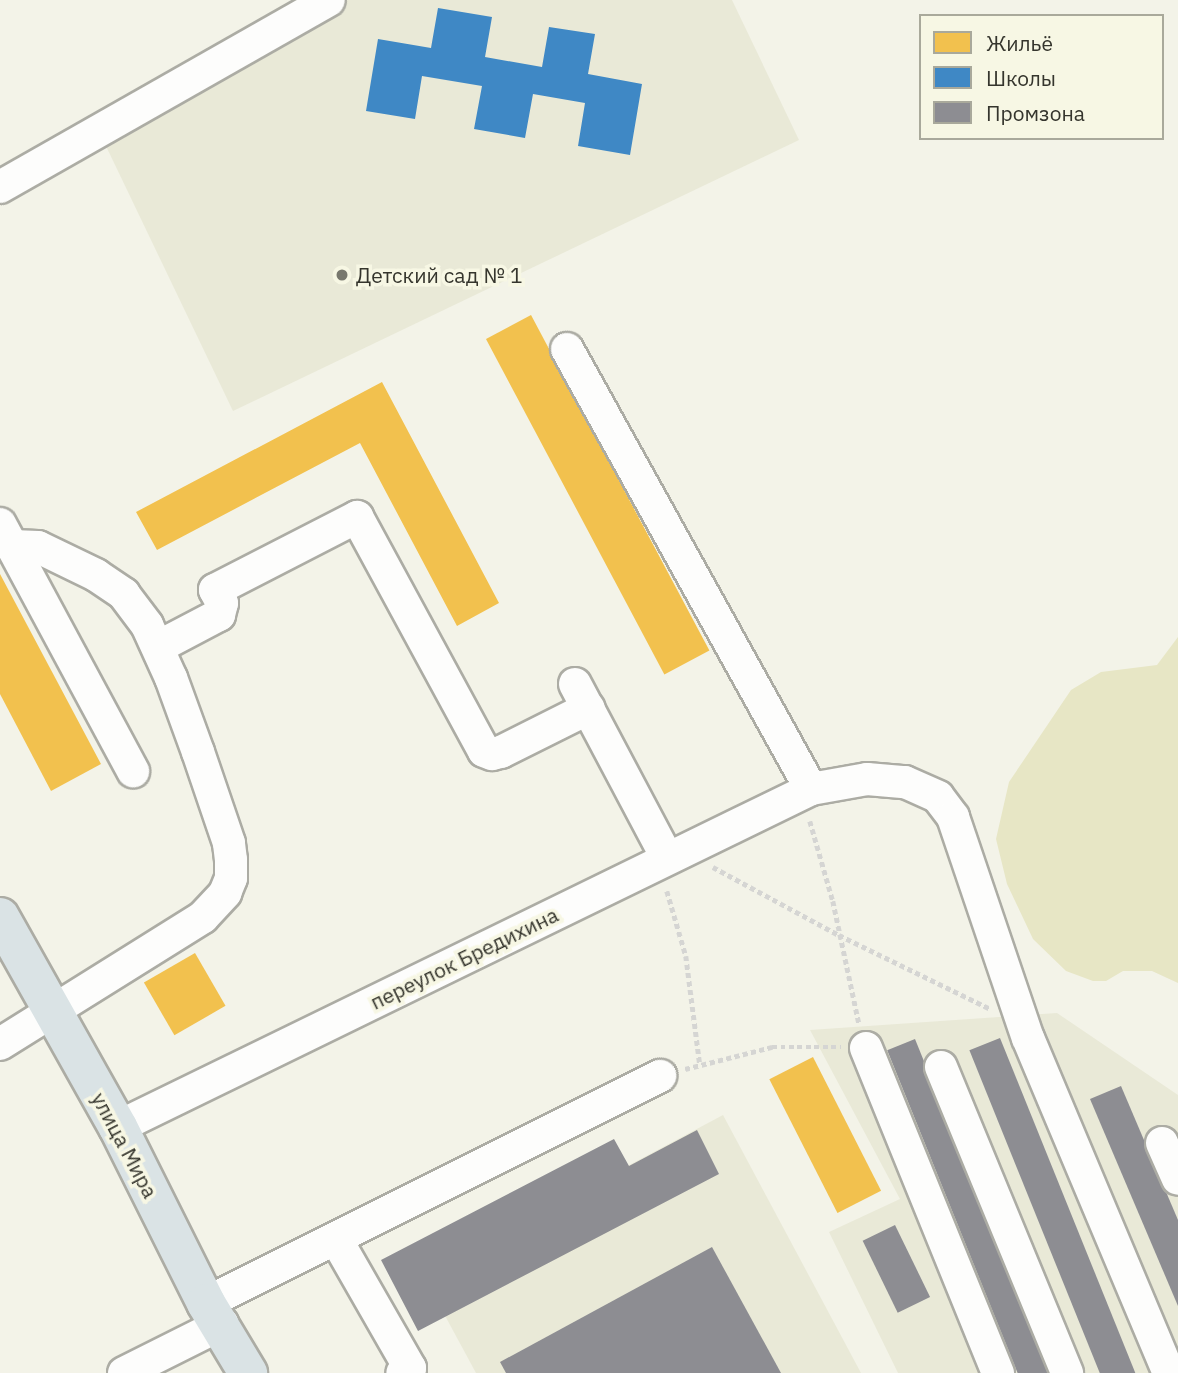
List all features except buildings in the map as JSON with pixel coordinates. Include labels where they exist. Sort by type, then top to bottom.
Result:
[{"type":"main road","name":"улица Мира","points":[[0,917],[118,1128],[248,1373]]},
{"type":"street","points":[[0,187],[329,0]]},
{"type":"street","points":[[567,348],[807,791]]},
{"type":"street","points":[[158,647],[219,615],[222,603],[215,590],[357,517],[484,751],[492,754],[501,752],[582,696],[670,857]]},
{"type":"street","points":[[0,1044],[203,917],[219,903],[231,878],[229,843],[158,647],[136,609],[114,585],[37,547],[6,535]]},
{"type":"street","points":[[6,535],[132,771]]},
{"type":"street","name":"переулок Бредихина","points":[[118,1128],[807,791],[867,779],[905,782],[938,797],[953,817],[1024,1026],[1169,1373]]},
{"type":"street","points":[[866,1048],[998,1373]]},
{"type":"street","points":[[941,1066],[1067,1373]]},
{"type":"street","points":[[124,1373],[214,1313],[336,1239],[660,1076]]},
{"type":"street","points":[[1162,1143],[1178,1180]]},
{"type":"street","points":[[336,1239],[410,1368],[402,1373]]},
{"type":"path","points":[[660,1076],[772,1047],[821,1045],[866,1048],[807,791]]},
{"type":"path","points":[[670,857],[839,935],[1024,1026]]},
{"type":"path","points":[[670,857],[700,1065]]},
{"type":"shaded area","name":"Детский сад № 1","points":[[341,0],[732,0],[799,140],[233,411],[93,119]]},
{"type":"shaded area","points":[[1057,1013],[1178,1095],[1178,1373],[898,1373],[829,1232],[900,1199],[810,1030]]},
{"type":"shaded area","points":[[723,1115],[861,1373],[476,1373],[423,1275]]},
{"type":"green space","points":[[1178,637],[1178,983],[1152,971],[1123,971],[1106,981],[1093,981],[1066,971],[1033,939],[1007,884],[996,839],[1009,782],[1071,690],[1101,672],[1157,665]]},
{"type":"place","name":"Детский сад № 1","points":[[342,275]]}]
